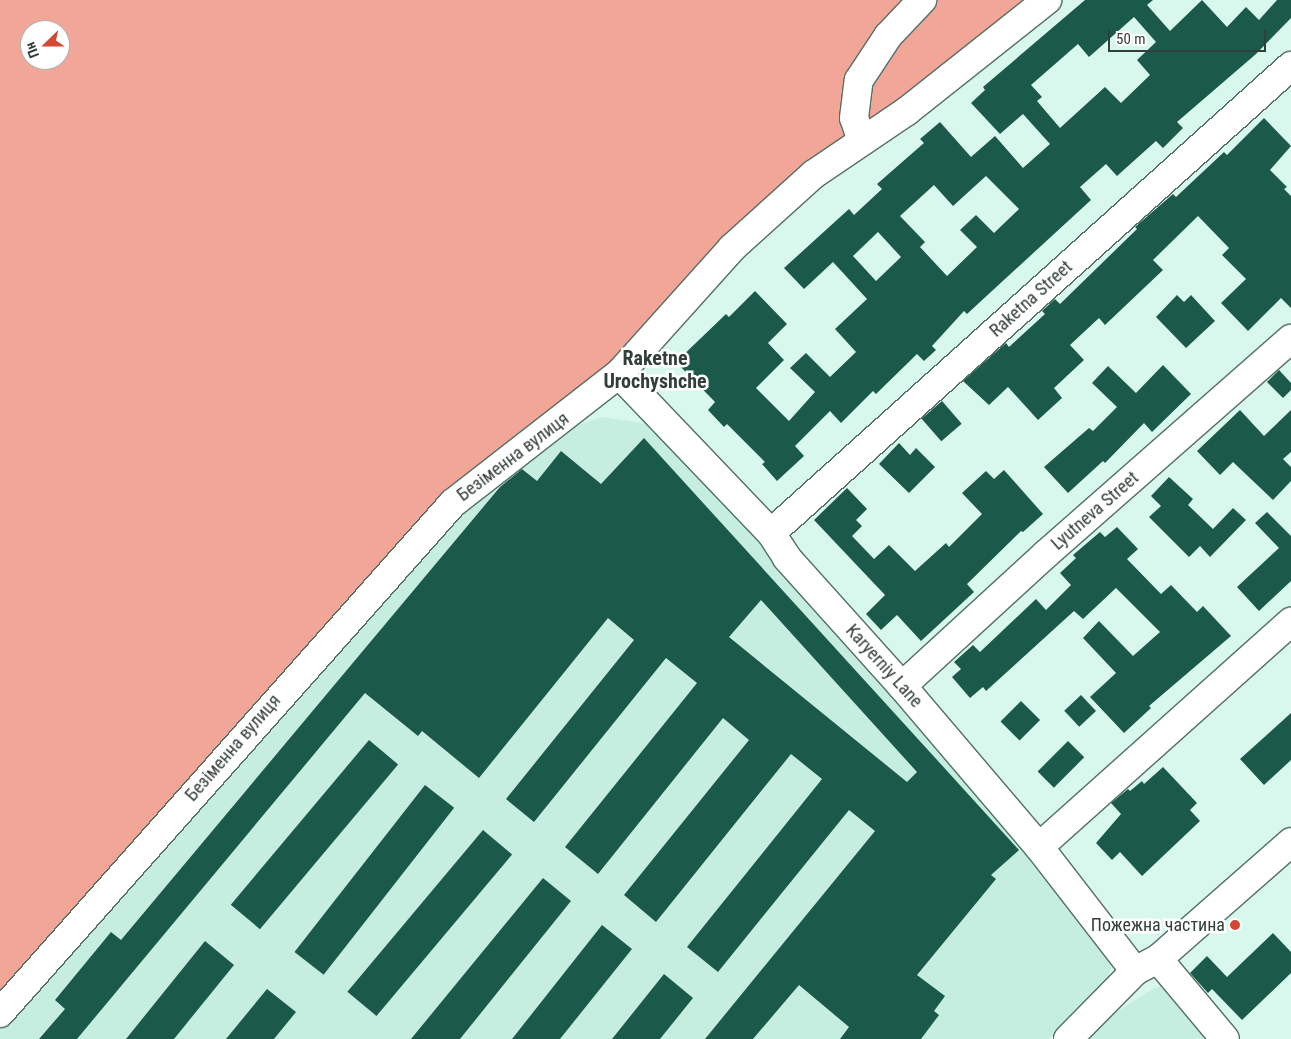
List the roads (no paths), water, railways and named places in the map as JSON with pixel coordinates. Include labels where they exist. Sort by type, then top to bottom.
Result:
[{"type":"street","points":[[862,141],[854,118],[859,80],[883,42],[922,0]]},
{"type":"street","name":"Безіменна вулиця","points":[[0,1013],[453,503],[619,374],[732,248],[814,174],[907,111],[1047,0]]},
{"type":"street","name":"Raketna Street","points":[[771,533],[1291,66]]},
{"type":"street","name":"Lyutneva Street","points":[[902,686],[1046,554],[1291,339]]},
{"type":"street","name":"Karyerniy Lane","points":[[619,374],[771,533],[787,558],[902,686],[1039,847],[1146,965],[1225,1039]]},
{"type":"street","points":[[1039,847],[1291,622]]},
{"type":"street","points":[[1068,1039],[1146,965],[1291,842]]},
{"type":"place","name":"Пожежна частина","points":[[1235,925]]},
{"type":"district","name":"Raketne Urochyshche","points":[[655,370]]}]
